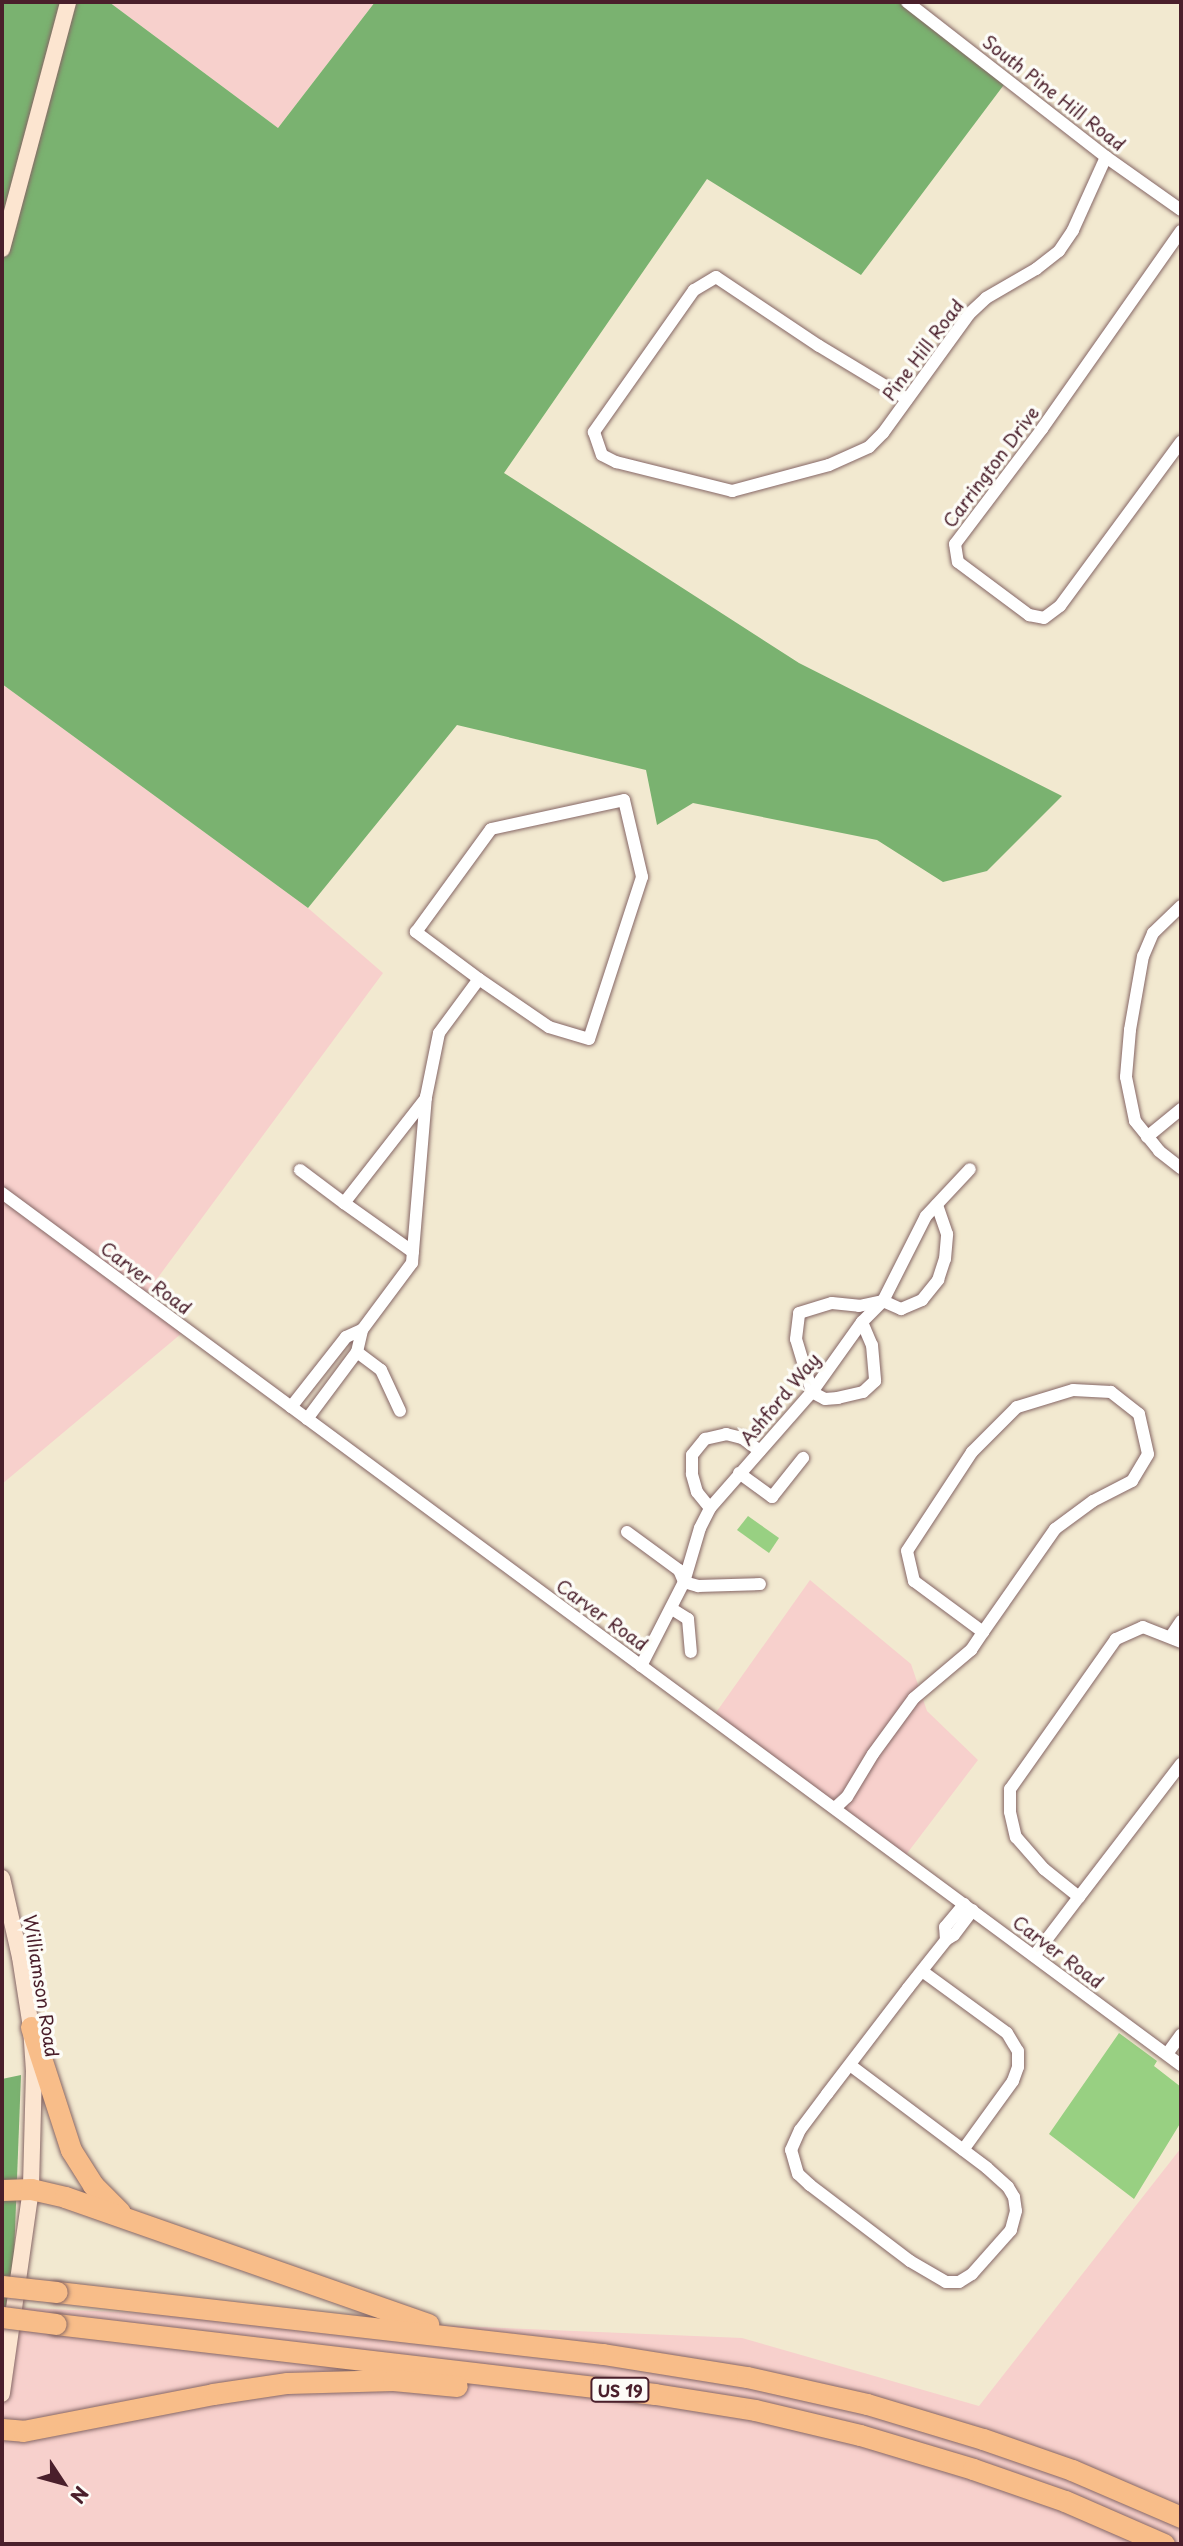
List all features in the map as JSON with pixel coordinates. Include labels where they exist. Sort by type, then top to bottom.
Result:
[{"type":"highway","points":[[31,2027],[71,2150],[93,2185],[130,2220]]},
{"type":"highway","points":[[2,2190],[30,2189],[49,2192],[367,2304],[477,2339]]},
{"type":"highway","name":"US 19","points":[[2,2286],[477,2339],[695,2367],[867,2404],[983,2439],[1072,2470],[1181,2517]]},
{"type":"highway","name":"US 19","points":[[2,2317],[655,2394],[755,2410],[923,2454],[1065,2501],[1164,2544]]},
{"type":"highway","points":[[2,2428],[23,2431],[201,2396],[288,2384],[393,2380],[546,2394],[655,2394]]},
{"type":"main road","points":[[2,249],[68,2]]},
{"type":"main road","name":"Williamson Road","points":[[2,1878],[20,1957],[31,2027],[34,2071],[30,2189],[2,2394]]},
{"type":"street","name":"South Pine Hill Road","points":[[907,2],[1106,157],[1181,210]]},
{"type":"street","name":"Pine Hill Road","points":[[907,399],[819,346],[716,277],[694,290],[594,432],[602,455],[616,462],[732,491],[829,465],[869,447],[907,399],[969,314],[986,298],[1036,269],[1059,251],[1073,230],[1106,157]]},
{"type":"street","name":"Carrington Drive","points":[[1181,231],[1042,429],[955,544],[958,562],[1029,615],[1044,618],[1060,606],[1181,442]]},
{"type":"street","points":[[624,800],[642,877],[589,1039],[550,1027],[479,979],[416,932],[491,829],[624,800]]},
{"type":"street","points":[[1181,906],[1153,933],[1143,956],[1130,1030],[1126,1077],[1135,1121],[1166,1158],[1181,1168]]},
{"type":"street","points":[[307,1419],[358,1352],[362,1330],[412,1263],[426,1097],[439,1033],[479,979]]},
{"type":"street","points":[[344,1203],[426,1097]]},
{"type":"street","points":[[1147,1137],[1181,1109]]},
{"type":"street","name":"Ashford Way","points":[[641,1666],[684,1582],[700,1528],[710,1508],[812,1392],[862,1322],[883,1301],[926,1216],[970,1169]]},
{"type":"street","points":[[300,1170],[413,1252]]},
{"type":"street","name":"Carver Road","points":[[2,1193],[641,1666],[838,1804],[969,1907],[1181,2063]]},
{"type":"street","points":[[862,1322],[872,1345],[874,1381],[863,1392],[838,1398],[825,1399],[812,1392],[796,1339],[799,1313],[832,1303],[859,1306],[883,1301],[901,1309],[922,1300],[938,1280],[945,1259],[947,1234],[937,1205]]},
{"type":"street","points":[[291,1406],[346,1337],[362,1330]]},
{"type":"street","points":[[358,1352],[381,1370],[400,1410]]},
{"type":"street","points":[[838,1804],[847,1797],[858,1776],[914,1698],[971,1650],[1055,1529],[1093,1501],[1132,1481],[1148,1454],[1139,1414],[1111,1392],[1073,1390],[1017,1407],[972,1452],[908,1551],[914,1581],[983,1632]]},
{"type":"street","points":[[710,1508],[697,1492],[692,1474],[692,1455],[705,1439],[726,1434],[742,1438],[760,1451]]},
{"type":"street","points":[[739,1473],[772,1497],[803,1458]]},
{"type":"street","points":[[627,1532],[678,1570],[684,1582],[698,1586],[760,1584]]},
{"type":"street","points":[[672,1609],[688,1619],[691,1652]]},
{"type":"street","points":[[1079,1897],[1044,1869],[1016,1837],[1010,1812],[1010,1789],[1116,1639],[1143,1627],[1176,1639],[1181,1621]]},
{"type":"street","points":[[1034,1956],[1181,1763]]},
{"type":"street","points":[[849,2065],[1009,2187],[1016,2211],[1011,2230],[972,2274],[959,2282],[946,2282],[910,2261],[810,2185],[793,2163],[791,2150],[800,2130],[849,2065],[922,1970],[946,1940],[945,1927],[969,1907]]},
{"type":"street","points":[[922,1970],[1007,2033],[1018,2051],[1018,2067],[1013,2081],[963,2150]]},
{"type":"street","points":[[1167,2054],[1181,2035]]},
{"type":"shaded area","points":[[109,2],[375,2],[278,128]]},
{"type":"shaded area","points":[[2,684],[308,908],[383,973],[145,1295],[188,1328],[2,1484]]},
{"type":"shaded area","points":[[810,1580],[911,1664],[927,1711],[978,1760],[899,1864],[710,1721]]},
{"type":"shaded area","points":[[1181,2148],[1181,2544],[2,2544],[2,2307],[742,2338],[979,2406]]},
{"type":"green space","points":[[2,2],[109,2],[278,128],[375,2],[901,2],[1009,78],[861,275],[707,179],[504,473],[799,663],[1062,796],[987,871],[943,882],[877,840],[693,803],[657,825],[646,770],[457,725],[308,908],[2,684]]},
{"type":"green space","points":[[748,1516],[779,1538],[769,1553],[737,1530]]},
{"type":"green space","points":[[1119,2033],[1157,2061],[1154,2066],[1181,2087],[1181,2122],[1134,2199],[1049,2134]]},
{"type":"green space","points":[[21,2075],[12,2308],[2,2307],[2,2079]]}]
